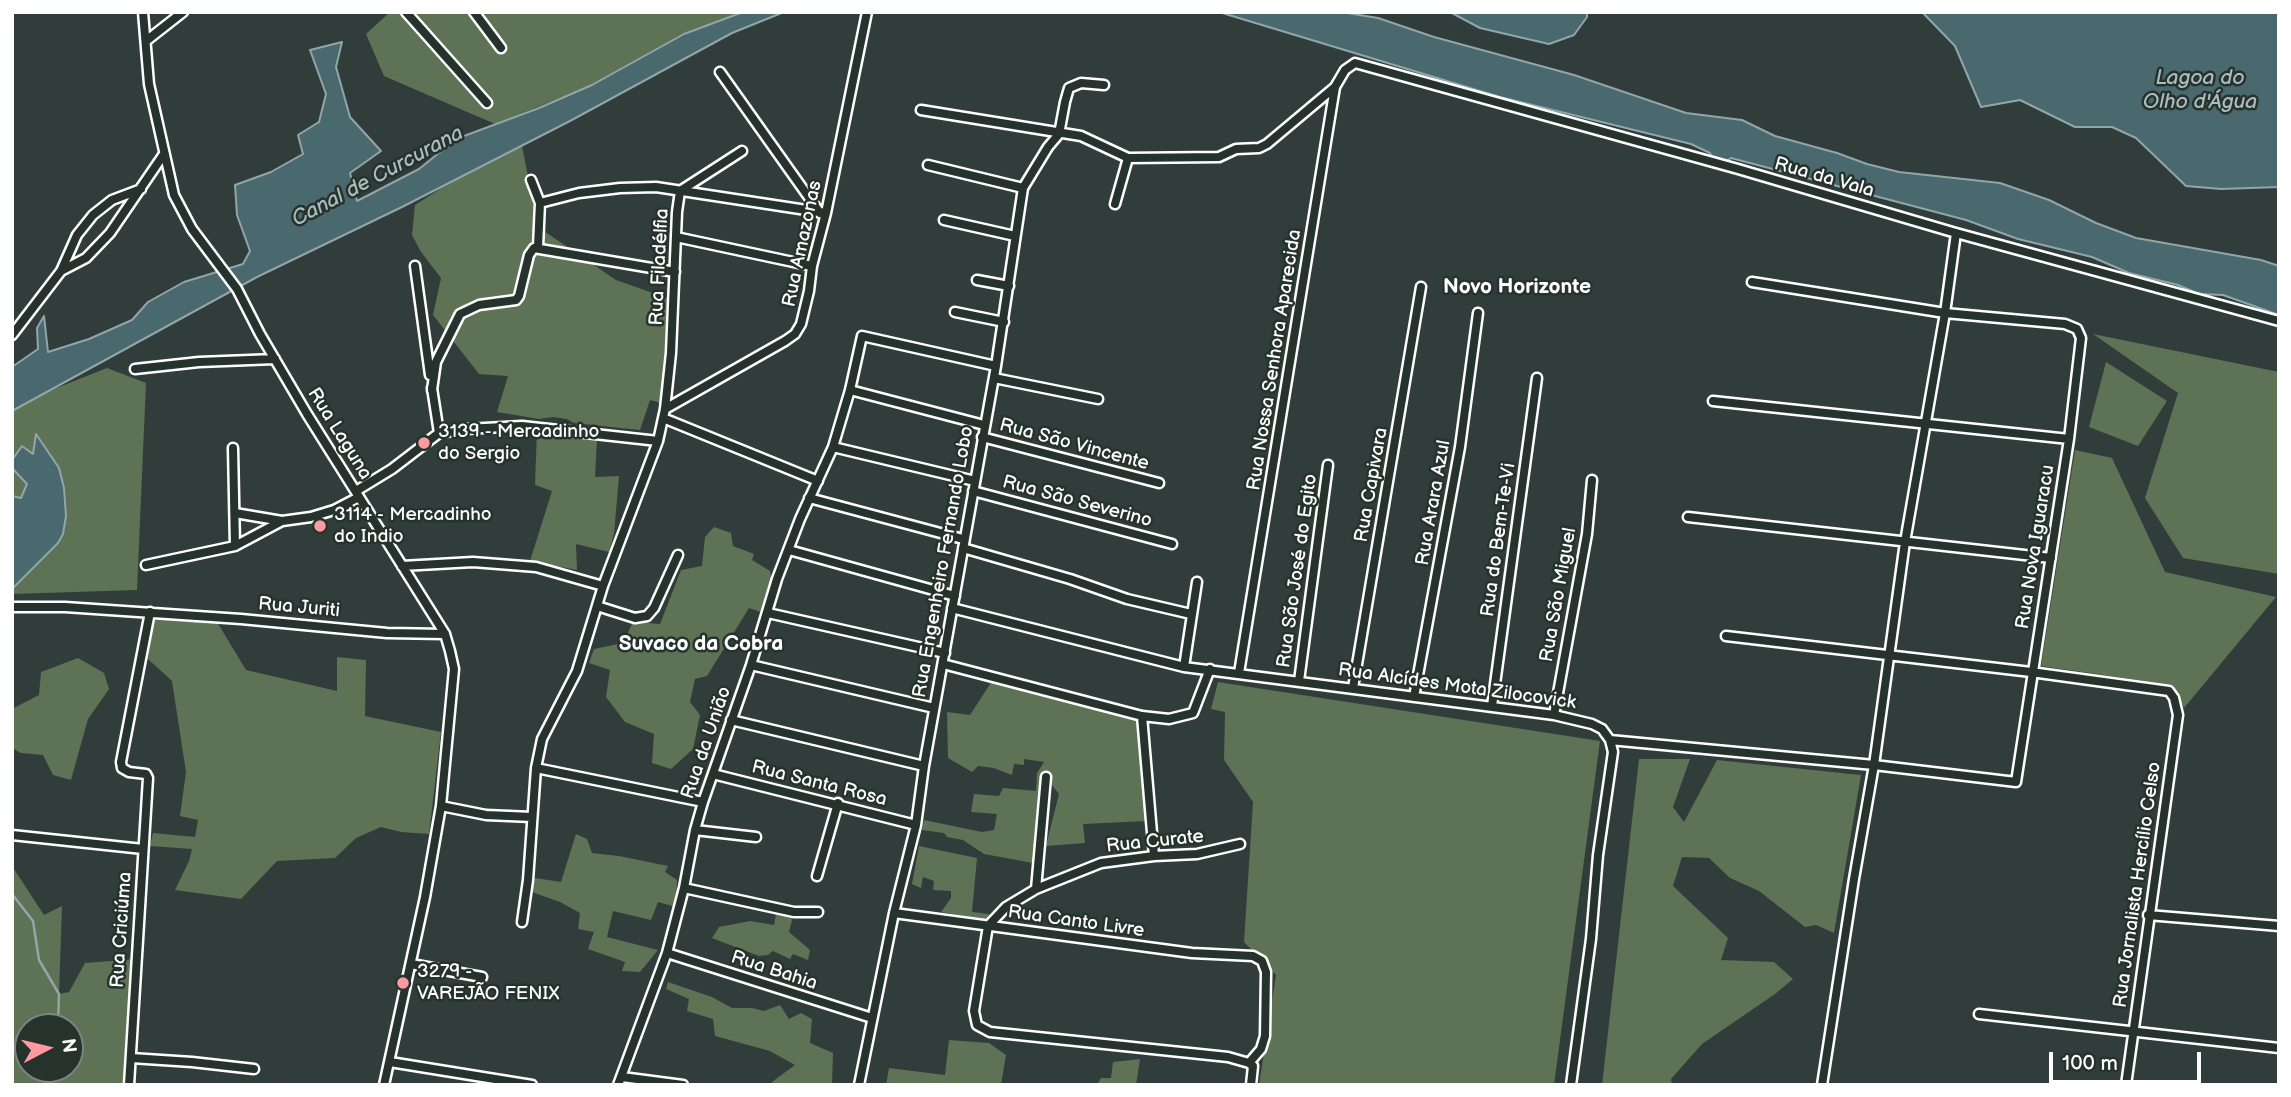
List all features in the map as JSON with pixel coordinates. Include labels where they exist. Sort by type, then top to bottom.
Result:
[{"type":"street","name":"Rua Laguna","points":[[143,12],[149,84],[174,195],[192,229],[223,267],[246,303],[275,359],[445,634],[454,669],[441,806],[411,964],[384,1085]]},
{"type":"street","points":[[146,41],[183,12]]},
{"type":"street","points":[[406,12],[487,103]]},
{"type":"street","name":"Rua Amazonas","points":[[664,414],[794,334],[804,313],[867,12]]},
{"type":"street","points":[[477,13],[501,48]]},
{"type":"street","name":"Rua da Vala","points":[[1335,87],[1345,70],[1360,63],[1956,233],[2279,321]]},
{"type":"street","points":[[720,72],[823,213]]},
{"type":"street","name":"Rua Engenheiro Fernando Lobo","points":[[859,1085],[894,913],[916,825],[934,708],[1004,322],[1023,188],[1059,134],[1069,88],[1081,83],[1104,85]]},
{"type":"street","points":[[921,110],[1090,139],[1108,151],[1128,158],[1219,157],[1236,149],[1259,148],[1335,87]]},
{"type":"street","name":"Rua Nossa Senhora Aparecida","points":[[1239,673],[1335,87]]},
{"type":"street","name":"Rua Filadélfia","points":[[522,922],[536,768],[542,739],[577,671],[603,586],[658,441],[664,414],[671,353],[680,191],[742,151]]},
{"type":"street","points":[[61,271],[86,258],[100,246],[164,154]]},
{"type":"street","points":[[1115,204],[1128,158]]},
{"type":"street","points":[[928,165],[1023,188]]},
{"type":"street","points":[[531,180],[540,203],[538,247]]},
{"type":"street","points":[[540,203],[579,193],[656,187],[823,213]]},
{"type":"street","points":[[12,335],[61,271],[77,235],[93,215],[112,200],[142,188]]},
{"type":"street","points":[[944,220],[1015,236]]},
{"type":"street","points":[[1822,1085],[1874,765],[1905,542],[1945,313],[1956,233]]},
{"type":"street","points":[[676,237],[812,266]]},
{"type":"street","points":[[432,390],[436,362],[460,314],[479,305],[516,300],[529,255],[538,247],[675,272]]},
{"type":"street","points":[[415,266],[439,433]]},
{"type":"street","points":[[977,280],[1009,286]]},
{"type":"street","points":[[1752,282],[1945,313]]},
{"type":"street","name":"Rua Capivara","points":[[1353,688],[1421,287]]},
{"type":"street","points":[[955,312],[1004,322]]},
{"type":"street","name":"Rua Arara Azul","points":[[1414,697],[1460,447],[1478,313]]},
{"type":"street","name":"Rua Nova Iguaracu","points":[[1874,765],[2016,782],[2069,439],[2081,338],[2077,329],[2065,324],[1945,313]]},
{"type":"street","name":"Rua da União","points":[[620,1081],[667,953],[703,802],[789,550],[833,447],[862,336],[996,366]]},
{"type":"street","points":[[135,369],[199,362],[275,359]]},
{"type":"street","points":[[994,378],[1098,399]]},
{"type":"street","name":"Rua do Bem-Te-Vi","points":[[1492,706],[1538,378]]},
{"type":"street","name":"Rua São Vincente","points":[[850,390],[984,425]]},
{"type":"street","points":[[1713,401],[2069,439]]},
{"type":"street","points":[[664,414],[817,481]]},
{"type":"street","points":[[234,513],[282,521],[334,510],[439,433],[522,426],[658,441]]},
{"type":"street","name":"Rua São Vincente","points":[[982,437],[1159,483]]},
{"type":"street","name":"Rua São Severino","points":[[833,447],[975,481]]},
{"type":"street","points":[[233,448],[235,546]]},
{"type":"street","name":"Rua São José do Egito","points":[[1299,681],[1328,465]]},
{"type":"street","name":"Rua São Miguel","points":[[1554,715],[1587,534],[1592,480]]},
{"type":"street","name":"Rua São Severino","points":[[973,491],[1172,544]]},
{"type":"street","points":[[809,498],[963,543],[1127,599],[1191,614]]},
{"type":"street","points":[[1688,517],[2051,558]]},
{"type":"street","points":[[146,565],[235,546],[282,521]]},
{"type":"street","points":[[789,550],[955,596]]},
{"type":"street","points":[[597,606],[635,618],[647,616],[654,608],[678,555]]},
{"type":"street","points":[[402,566],[473,562],[536,566],[603,586]]},
{"type":"street","points":[[1184,667],[1197,582]]},
{"type":"street","name":"Rua Juriti","points":[[12,607],[150,612],[387,632],[445,634]]},
{"type":"street","name":"Rua Alcídes Mota Zilocovick","points":[[952,608],[1184,667],[1554,715],[1592,724],[1601,729],[1610,740]]},
{"type":"street","name":"Rua Criciúma","points":[[129,1085],[148,778],[146,774],[129,772],[122,768],[121,762],[150,612]]},
{"type":"street","points":[[768,613],[945,653]]},
{"type":"street","points":[[1726,636],[2031,672]]},
{"type":"street","points":[[943,664],[1142,716],[1168,719],[1193,713],[1210,669]]},
{"type":"street","points":[[751,665],[934,708]]},
{"type":"street","name":"Rua Jornalista Hercílio Celso","points":[[2031,672],[2169,691],[2174,698],[2178,715],[2126,1085]]},
{"type":"street","points":[[1142,716],[1154,856]]},
{"type":"street","points":[[731,720],[924,766]]},
{"type":"street","points":[[1571,1085],[1613,752],[1610,740],[1874,765]]},
{"type":"street","points":[[536,768],[703,802]]},
{"type":"street","name":"Rua Santa Rosa","points":[[713,774],[838,803],[916,825]]},
{"type":"street","points":[[1035,889],[1046,777]]},
{"type":"street","points":[[817,876],[838,803]]},
{"type":"street","points":[[441,806],[486,815],[532,817]]},
{"type":"street","points":[[695,830],[756,837]]},
{"type":"street","points":[[12,835],[143,849]]},
{"type":"street","name":"Rua Curate","points":[[988,926],[1006,907],[1035,889],[1101,863],[1204,853],[1240,844]]},
{"type":"street","points":[[684,888],[794,912],[818,912]]},
{"type":"street","name":"Rua Canto Livre","points":[[894,913],[1192,953],[1254,956],[1262,961],[1266,972],[1265,1036],[1251,1065]]},
{"type":"street","points":[[2148,915],[2279,926]]},
{"type":"street","points":[[988,926],[974,1020],[981,1028],[990,1032],[1228,1057],[1251,1065],[1251,1085]]},
{"type":"street","name":"Rua Bahia","points":[[667,953],[872,1018]]},
{"type":"street","points":[[411,964],[482,977]]},
{"type":"street","points":[[1979,1014],[2279,1048]]},
{"type":"street","points":[[131,1058],[213,1063],[254,1069]]},
{"type":"street","points":[[390,1062],[532,1085]]},
{"type":"street","points":[[620,1081],[683,1085]]},
{"type":"green space","points":[[390,12],[743,12],[684,34],[592,85],[495,124],[384,76],[366,34]]},
{"type":"green space","points":[[522,146],[538,227],[616,280],[670,299],[665,383],[661,403],[650,400],[640,430],[497,412],[508,376],[479,374],[433,315],[441,278],[412,235],[415,205],[451,182]]},
{"type":"green space","points":[[2093,334],[2279,372],[2279,574],[2183,558],[2145,498],[2178,393]]},
{"type":"green space","points":[[2106,362],[2167,401],[2138,446],[2089,427]]},
{"type":"green space","points":[[107,368],[146,383],[137,590],[12,594],[12,411],[54,389]]},
{"type":"green space","points":[[537,431],[597,439],[595,477],[619,476],[614,534],[609,552],[576,544],[577,570],[530,561],[552,491],[535,485]]},
{"type":"green space","points":[[2075,450],[2112,458],[2165,572],[2276,597],[2184,708],[2173,685],[2041,666]]},
{"type":"green space","points":[[714,527],[731,533],[733,546],[754,554],[752,560],[770,571],[773,584],[763,613],[749,608],[707,676],[695,679],[690,702],[700,715],[693,749],[671,769],[652,763],[654,734],[625,722],[606,697],[610,670],[589,663],[594,649],[623,643],[633,622],[660,624],[681,570],[702,566],[705,537]]},
{"type":"green space","points":[[154,618],[217,622],[246,670],[337,691],[337,657],[366,660],[365,716],[441,732],[429,834],[381,827],[356,838],[335,858],[277,861],[241,899],[175,890],[192,849],[150,846],[153,833],[195,837],[198,820],[180,816],[186,772],[172,681],[148,659]]},
{"type":"green space","points":[[78,658],[104,673],[109,689],[88,719],[71,780],[53,775],[43,755],[21,753],[12,748],[12,709],[39,695],[41,672]]},
{"type":"green space","points":[[994,678],[1137,720],[1148,821],[1083,824],[1085,843],[1046,846],[1059,794],[1047,779],[1033,863],[984,854],[963,840],[947,837],[944,833],[922,830],[924,820],[982,832],[994,830],[997,814],[971,812],[974,794],[999,796],[1003,788],[1036,791],[1037,773],[1044,762],[1024,759],[1024,765],[1014,764],[1012,775],[994,768],[978,766],[972,772],[948,758],[947,712],[970,715]]},
{"type":"green space","points":[[1218,682],[1600,741],[1554,1085],[1259,1085],[1276,975],[1244,942],[1253,802],[1224,760],[1225,712],[1211,709]]},
{"type":"green space","points":[[1639,759],[1690,759],[1673,807],[1684,822],[1717,760],[1861,775],[1834,933],[1816,925],[1805,927],[1759,891],[1730,878],[1709,858],[1682,857],[1673,886],[1728,938],[1721,960],[1774,962],[1793,979],[1702,1044],[1671,1079],[1672,1085],[1602,1085]]},
{"type":"green space","points":[[576,834],[587,839],[592,853],[668,866],[665,872],[677,880],[676,907],[658,902],[651,920],[613,911],[607,937],[658,950],[640,972],[622,971],[625,962],[588,949],[594,932],[578,929],[580,913],[532,892],[535,878],[561,882]]},
{"type":"green space","points":[[919,846],[977,858],[972,912],[989,914],[987,920],[941,912],[951,898],[951,891],[933,890],[934,881],[923,877],[921,888],[912,884]]},
{"type":"green space","points":[[12,866],[44,915],[62,906],[59,994],[69,992],[85,963],[136,959],[126,1085],[12,1085]]},
{"type":"green space","points":[[776,914],[793,916],[789,932],[810,950],[808,960],[793,954],[790,959],[773,951],[759,956],[712,938],[719,927],[750,921],[774,925]]},
{"type":"green space","points":[[668,982],[712,997],[732,1008],[764,1011],[780,1005],[789,1019],[801,1013],[812,1019],[810,1043],[833,1053],[832,1085],[771,1085],[795,1065],[770,1051],[715,1036],[713,1019],[687,1011],[689,999],[666,989]]},
{"type":"green space","points":[[949,1040],[989,1043],[1006,1055],[1001,1085],[886,1085],[889,1068],[945,1075]]},
{"type":"green space","points":[[1140,1059],[1136,1085],[1097,1085],[1101,1078],[1111,1078],[1113,1062]]},
{"type":"water","points":[[743,12],[784,12],[732,33],[570,121],[257,277],[12,411],[12,367],[38,349],[37,328],[44,316],[48,352],[89,339],[132,320],[148,302],[184,282],[243,264],[250,251],[237,215],[235,185],[271,172],[303,154],[298,135],[319,122],[326,94],[310,50],[342,42],[336,67],[350,117],[381,151],[350,173],[357,201],[419,169],[456,139],[592,85],[684,34]]},
{"type":"water","points":[[1219,12],[1341,12],[1378,18],[1434,37],[1574,75],[1686,113],[1742,120],[1775,136],[1867,164],[1899,172],[2000,183],[2049,200],[2096,223],[2136,238],[2261,260],[2279,266],[2279,315],[2223,295],[2199,294],[2178,285],[2129,273],[2092,257],[2018,239],[1966,220],[1731,158],[1723,164],[1713,160],[1710,153],[1691,144],[1500,97]]},
{"type":"water","points":[[1450,12],[1587,12],[1587,17],[1574,35],[1549,44],[1480,28]]},
{"type":"water","name":"Lagoa do Olho d'Água","points":[[1922,12],[2279,12],[2279,187],[2221,189],[2186,186],[2136,138],[2112,127],[2075,127],[2020,100],[1981,107],[1955,46]]},
{"type":"water","points":[[36,434],[59,468],[66,516],[63,534],[58,543],[12,589],[12,496],[21,498],[27,484],[12,468],[12,460],[22,446],[33,454]]},
{"type":"waterway","points":[[12,894],[33,921],[39,960],[59,994],[58,1013]]},
{"type":"place","name":"3139 - Mercadinho do Sergio","points":[[424,443]]},
{"type":"place","name":"3114 - Mercadinho do Indio","points":[[320,526]]},
{"type":"place","name":"3279 - VAREJÃO FENIX","points":[[403,983]]},
{"type":"district","name":"Novo Horizonte","points":[[1517,288]]},
{"type":"district","name":"Suvaco da Cobra","points":[[701,645]]},
{"type":"water label","name":"Canal de Curcurana","points":[[378,177]]}]
